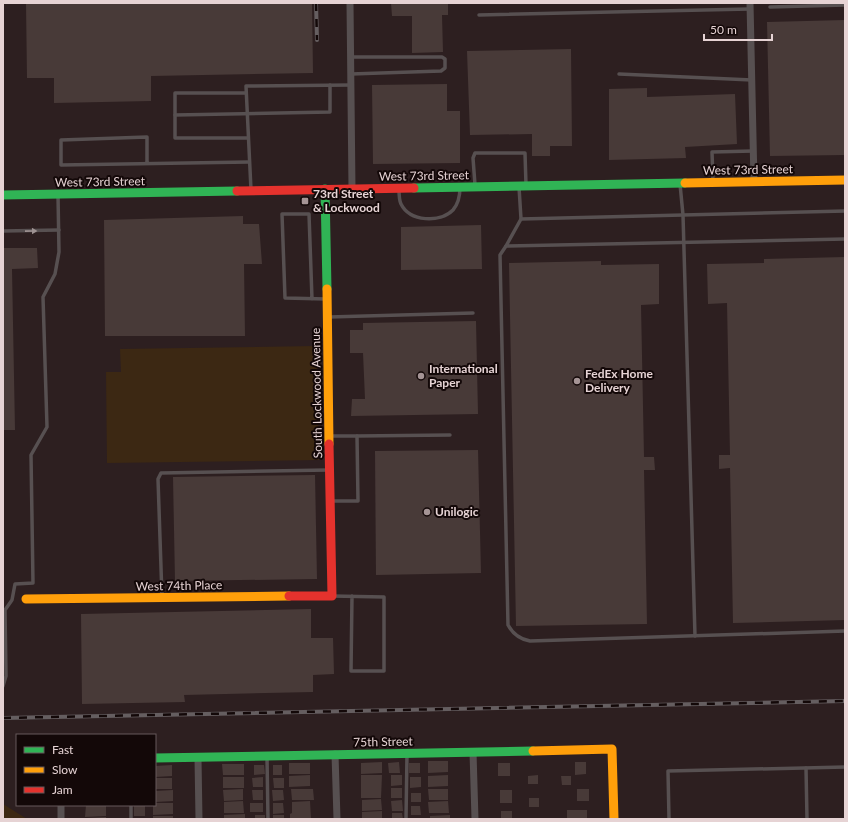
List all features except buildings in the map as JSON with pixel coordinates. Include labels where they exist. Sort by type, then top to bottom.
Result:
[{"type":"street","points":[[350,3],[352,189]]},
{"type":"street","points":[[750,6],[754,182]]},
{"type":"street","name":"West 73rd Street","points":[[3,195],[845,180]]},
{"type":"street","name":"South Lockwood Avenue","points":[[325,190],[332,596]]},
{"type":"street","name":"West 74th Place","points":[[26,599],[332,596]]},
{"type":"street","name":"75th Street","points":[[156,758],[612,749],[614,819]]},
{"type":"street","points":[[474,752],[475,819]]},
{"type":"street","points":[[335,754],[337,819]]},
{"type":"street","points":[[198,758],[199,819]]},
{"type":"street","points":[[60,806],[61,819]]},
{"type":"lane","points":[[770,7],[845,5]]},
{"type":"lane","points":[[478,15],[750,6]]},
{"type":"lane","points":[[350,57],[442,56],[445,59],[445,68],[441,71],[351,74]]},
{"type":"lane","points":[[619,74],[752,80]]},
{"type":"lane","points":[[175,115],[330,112],[330,85]]},
{"type":"lane","points":[[251,191],[246,86],[351,85]]},
{"type":"lane","points":[[246,93],[175,94],[175,138],[248,138]]},
{"type":"lane","points":[[147,164],[147,137],[61,140],[62,164],[147,164],[249,162]]},
{"type":"lane","points":[[713,182],[712,152],[753,151]]},
{"type":"lane","points":[[475,187],[473,158],[475,153],[524,153],[521,218],[500,255],[508,625],[511,631],[519,638],[530,640],[845,631]]},
{"type":"lane","points":[[845,180],[845,186]]},
{"type":"lane","points":[[680,183],[684,242],[695,636]]},
{"type":"lane","points":[[398,188],[400,201],[406,211],[417,217],[429,218],[442,217],[452,212],[460,199],[460,187]]},
{"type":"lane","points":[[3,686],[6,676],[5,610],[12,600],[15,584],[33,583],[31,455],[47,427],[44,297],[55,274],[59,252],[58,194]]},
{"type":"lane","points":[[521,218],[845,211]]},
{"type":"lane","points":[[312,299],[310,214],[282,214],[285,298],[312,299],[327,299]]},
{"type":"lane","points":[[3,231],[59,230]]},
{"type":"lane","points":[[506,246],[845,239]]},
{"type":"lane","points":[[328,317],[473,313]]},
{"type":"lane","points":[[330,436],[450,435]]},
{"type":"lane","points":[[331,501],[358,501],[357,436]]},
{"type":"lane","points":[[162,598],[158,479],[161,473],[330,470]]},
{"type":"lane","points":[[332,596],[352,596],[384,597],[384,671],[351,671],[352,596]]},
{"type":"lane","points":[[406,819],[407,753]]},
{"type":"lane","points":[[267,756],[268,819]]},
{"type":"lane","points":[[669,819],[668,771],[845,767]]},
{"type":"lane","points":[[806,768],[808,819]]},
{"type":"lane","points":[[131,806],[131,819]]},
{"type":"shaded area","points":[[317,346],[319,460],[107,463],[106,372],[121,372],[120,349]]},
{"type":"shaded area","points":[[3,804],[27,819],[3,819]]},
{"type":"railway","points":[[316,3],[317,40]]},
{"type":"railway","points":[[3,718],[845,701]]},
{"type":"traffic: fast","points":[[414,188],[685,183]]},
{"type":"traffic: fast","points":[[325,189],[327,289]]},
{"type":"traffic: fast","points":[[3,195],[237,191]]},
{"type":"traffic: fast","points":[[156,758],[533,751]]},
{"type":"traffic: slow","points":[[685,183],[845,180]]},
{"type":"traffic: slow","points":[[327,289],[329,444]]},
{"type":"traffic: slow","points":[[26,599],[289,596]]},
{"type":"traffic: slow","points":[[533,751],[612,749],[614,819]]},
{"type":"traffic: jam","points":[[237,191],[414,188]]},
{"type":"traffic: jam","points":[[289,596],[332,596],[329,444]]},
{"type":"place","name":"73rd Street & Lockwood","points":[[305,201]]},
{"type":"place","name":"International Paper","points":[[421,376]]},
{"type":"place","name":"FedEx Home Delivery","points":[[577,381]]},
{"type":"place","name":"Unilogic","points":[[427,512]]}]
